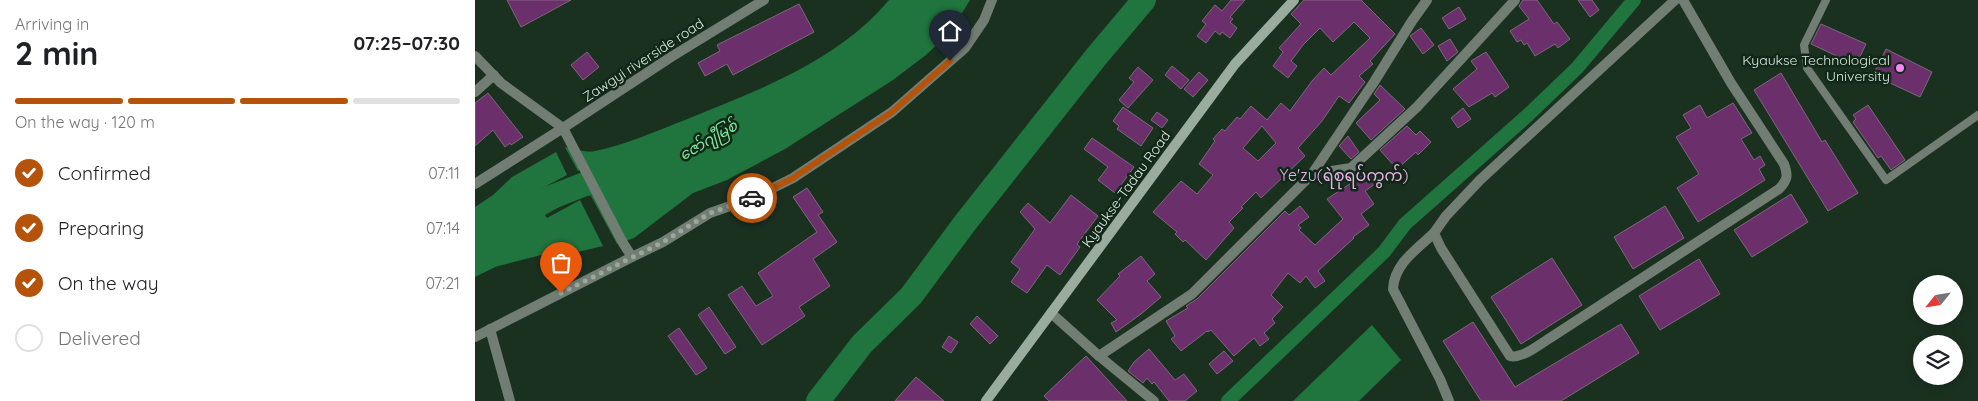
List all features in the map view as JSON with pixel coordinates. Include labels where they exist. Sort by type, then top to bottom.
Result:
[{"type":"main road","name":"Kyaukse-Tadau Road","points":[[986,401],[1235,64],[1294,0]]},
{"type":"street","name":"Zawgyi riverside road","points":[[475,184],[753,3],[765,0]]},
{"type":"street","points":[[475,337],[663,242],[710,213],[753,198],[793,178],[892,112],[965,48],[984,20],[992,0]]},
{"type":"street","points":[[1099,356],[1192,294],[1312,174],[1375,82],[1427,0]]},
{"type":"street","points":[[1312,174],[1351,168],[1417,107],[1515,0]]},
{"type":"street","points":[[1449,401],[1440,379],[1393,289],[1395,274],[1401,264],[1434,233],[1446,216],[1480,180],[1675,0]]},
{"type":"street","points":[[1434,233],[1441,248],[1496,336],[1510,356],[1515,357],[1550,338],[1783,184],[1787,180],[1783,164],[1731,83],[1683,0]]},
{"type":"street","points":[[475,56],[501,83],[563,128],[632,257]]},
{"type":"street","points":[[475,92],[494,75]]},
{"type":"street","points":[[1051,313],[1099,356],[1154,401]]},
{"type":"street","points":[[490,329],[510,401]]},
{"type":"lane","points":[[1826,0],[1804,45],[1807,68],[1886,180],[1978,115]]},
{"type":"water","points":[[889,0],[970,0],[951,31],[926,55],[893,80],[785,149],[727,180],[693,193],[634,238],[617,244],[591,196],[599,192],[597,188],[590,192],[580,174],[588,170],[586,167],[578,171],[565,147],[591,151],[618,145],[740,98],[795,72],[821,57],[869,21]]},
{"type":"water","points":[[556,152],[567,175],[535,192],[536,195],[569,178],[579,196],[545,215],[547,218],[580,200],[603,246],[565,255],[545,254],[495,267],[475,277],[475,207],[493,195],[512,177]]},
{"type":"water","points":[[1372,325],[1401,360],[1359,401],[1293,401]]},
{"type":"building","points":[[507,0],[571,0],[521,27]]},
{"type":"building","points":[[1231,0],[1245,0],[1230,17],[1233,19],[1230,22],[1237,28],[1230,38],[1222,32],[1220,35],[1215,31],[1206,43],[1197,36],[1206,24],[1202,21],[1215,5],[1222,11]]},
{"type":"building","points":[[1304,0],[1361,0],[1395,34],[1370,61],[1373,64],[1359,76],[1365,82],[1349,103],[1339,96],[1322,121],[1298,148],[1305,156],[1261,198],[1256,192],[1241,207],[1243,208],[1229,222],[1234,228],[1206,260],[1185,240],[1183,242],[1175,234],[1177,232],[1153,212],[1181,181],[1197,194],[1213,175],[1199,164],[1215,141],[1213,139],[1222,129],[1225,131],[1237,117],[1240,119],[1251,106],[1267,120],[1281,103],[1290,111],[1324,68],[1331,75],[1370,38],[1354,22],[1333,42],[1320,28],[1303,45],[1291,61],[1297,66],[1288,78],[1273,66],[1283,52],[1279,48],[1301,24],[1291,14]],"holes":[[[1262,126],[1276,143],[1258,161],[1243,148]]]},
{"type":"building","points":[[1523,0],[1537,0],[1554,24],[1557,22],[1570,39],[1558,48],[1555,44],[1535,56],[1527,43],[1524,45],[1521,40],[1517,42],[1510,31],[1529,19],[1519,6]]},
{"type":"building","points":[[1578,0],[1592,0],[1599,10],[1590,17]]},
{"type":"building","points":[[799,4],[814,32],[733,75],[727,64],[705,76],[698,63],[720,51],[717,45]]},
{"type":"building","points":[[1459,7],[1466,19],[1449,29],[1442,18]]},
{"type":"building","points":[[1821,24],[1866,44],[1856,65],[1811,44]]},
{"type":"building","points":[[1421,28],[1434,45],[1423,54],[1410,36]]},
{"type":"building","points":[[1450,39],[1458,52],[1447,61],[1438,46]]},
{"type":"building","points":[[1886,49],[1932,72],[1920,97],[1873,75]]},
{"type":"building","points":[[587,52],[599,67],[583,80],[571,65]]},
{"type":"building","points":[[1486,52],[1509,87],[1495,97],[1492,93],[1469,107],[1453,89],[1477,69],[1471,61]]},
{"type":"building","points":[[1172,66],[1189,80],[1181,89],[1165,75]]},
{"type":"building","points":[[1138,67],[1153,80],[1128,108],[1119,100],[1134,82],[1129,78]]},
{"type":"building","points":[[1199,72],[1208,80],[1193,97],[1184,89]]},
{"type":"building","points":[[1781,73],[1822,142],[1825,140],[1858,193],[1828,211],[1754,90]]},
{"type":"building","points":[[1380,85],[1405,109],[1371,140],[1356,123],[1380,100],[1374,94]]},
{"type":"building","points":[[488,93],[523,137],[511,145],[510,143],[505,147],[493,130],[475,146],[475,103]]},
{"type":"building","points":[[1733,103],[1752,133],[1741,139],[1754,160],[1760,156],[1765,165],[1759,169],[1765,180],[1698,222],[1677,188],[1699,174],[1676,137],[1691,128],[1683,115],[1700,105],[1707,118]]},
{"type":"building","points":[[1868,105],[1905,160],[1891,170],[1881,156],[1878,158],[1853,122],[1856,119],[1853,115]]},
{"type":"building","points":[[1123,107],[1153,128],[1141,146],[1117,129],[1119,126],[1113,121]]},
{"type":"building","points":[[1463,108],[1471,119],[1458,128],[1451,118]]},
{"type":"building","points":[[1157,112],[1168,120],[1162,128],[1151,120]]},
{"type":"building","points":[[1407,126],[1416,135],[1420,131],[1431,142],[1418,155],[1416,152],[1397,169],[1380,150]]},
{"type":"building","points":[[1348,136],[1359,152],[1351,159],[1339,146]]},
{"type":"building","points":[[1092,138],[1134,167],[1115,193],[1098,180],[1108,167],[1084,149]]},
{"type":"building","points":[[1371,170],[1378,182],[1365,191],[1374,204],[1361,214],[1369,225],[1353,237],[1318,271],[1325,281],[1315,288],[1306,276],[1300,283],[1288,273],[1271,295],[1283,307],[1272,319],[1275,323],[1264,333],[1269,339],[1260,346],[1254,338],[1234,356],[1211,330],[1181,351],[1171,339],[1175,336],[1166,321],[1188,308],[1186,306],[1197,299],[1285,211],[1289,215],[1300,206],[1309,217],[1298,225],[1301,228],[1299,230],[1315,245],[1343,219],[1327,199]]},
{"type":"building","points":[[807,188],[823,212],[818,215],[837,242],[813,259],[830,286],[799,307],[805,316],[762,345],[728,295],[742,286],[756,306],[773,296],[758,273],[817,232],[793,197]]},
{"type":"building","points":[[1791,194],[1808,222],[1752,257],[1734,230]]},
{"type":"building","points":[[1071,195],[1098,216],[1077,244],[1080,247],[1060,275],[1047,265],[1027,293],[1011,282],[1020,269],[1011,262],[1035,229],[1020,212],[1028,203],[1050,223]]},
{"type":"building","points":[[1665,206],[1684,238],[1633,269],[1614,237]]},
{"type":"building","points":[[1141,256],[1155,274],[1147,281],[1161,297],[1116,332],[1111,323],[1117,320],[1097,300],[1120,276],[1118,274]]},
{"type":"building","points":[[1552,258],[1582,305],[1521,344],[1491,297]]},
{"type":"building","points":[[1699,259],[1720,294],[1660,330],[1639,296]]},
{"type":"building","points":[[709,307],[736,347],[725,354],[698,315]]},
{"type":"building","points":[[977,316],[998,336],[990,344],[970,324]]},
{"type":"building","points":[[1473,322],[1515,387],[1621,324],[1639,353],[1561,401],[1481,401],[1443,341]]},
{"type":"building","points":[[679,328],[707,368],[696,375],[668,336]]},
{"type":"building","points":[[949,336],[958,342],[951,353],[942,347]]},
{"type":"building","points":[[1149,349],[1175,380],[1184,374],[1197,391],[1185,401],[1169,401],[1154,382],[1152,384],[1147,378],[1143,383],[1128,371],[1134,362]]},
{"type":"building","points":[[1224,351],[1233,361],[1217,374],[1209,364]]},
{"type":"building","points":[[1086,356],[1127,401],[1049,401],[1044,396]]},
{"type":"building","points":[[916,377],[944,401],[895,401]]},
{"type":"waterway","points":[[818,401],[862,344],[911,296],[965,223],[1096,57],[1144,0]]},
{"type":"waterway","points":[[1228,401],[1384,252],[1405,224],[1528,115],[1577,68],[1634,0]]},
{"type":"waterway","name":"ဇော်ဂျီမြစ်","points":[[544,200],[585,184],[617,181]]},
{"type":"way so far","points":[[561,293],[663,242],[710,213],[752,198]]},
{"type":"place","name":"Kyaukse Technological University","points":[[1900,68]]},
{"type":"district","name":"Ye'zu(ရဲစုရပ်ကွက်)","points":[[1344,175]]},
{"type":"route","points":[[752,198],[793,178],[892,112],[950,61]]}]
